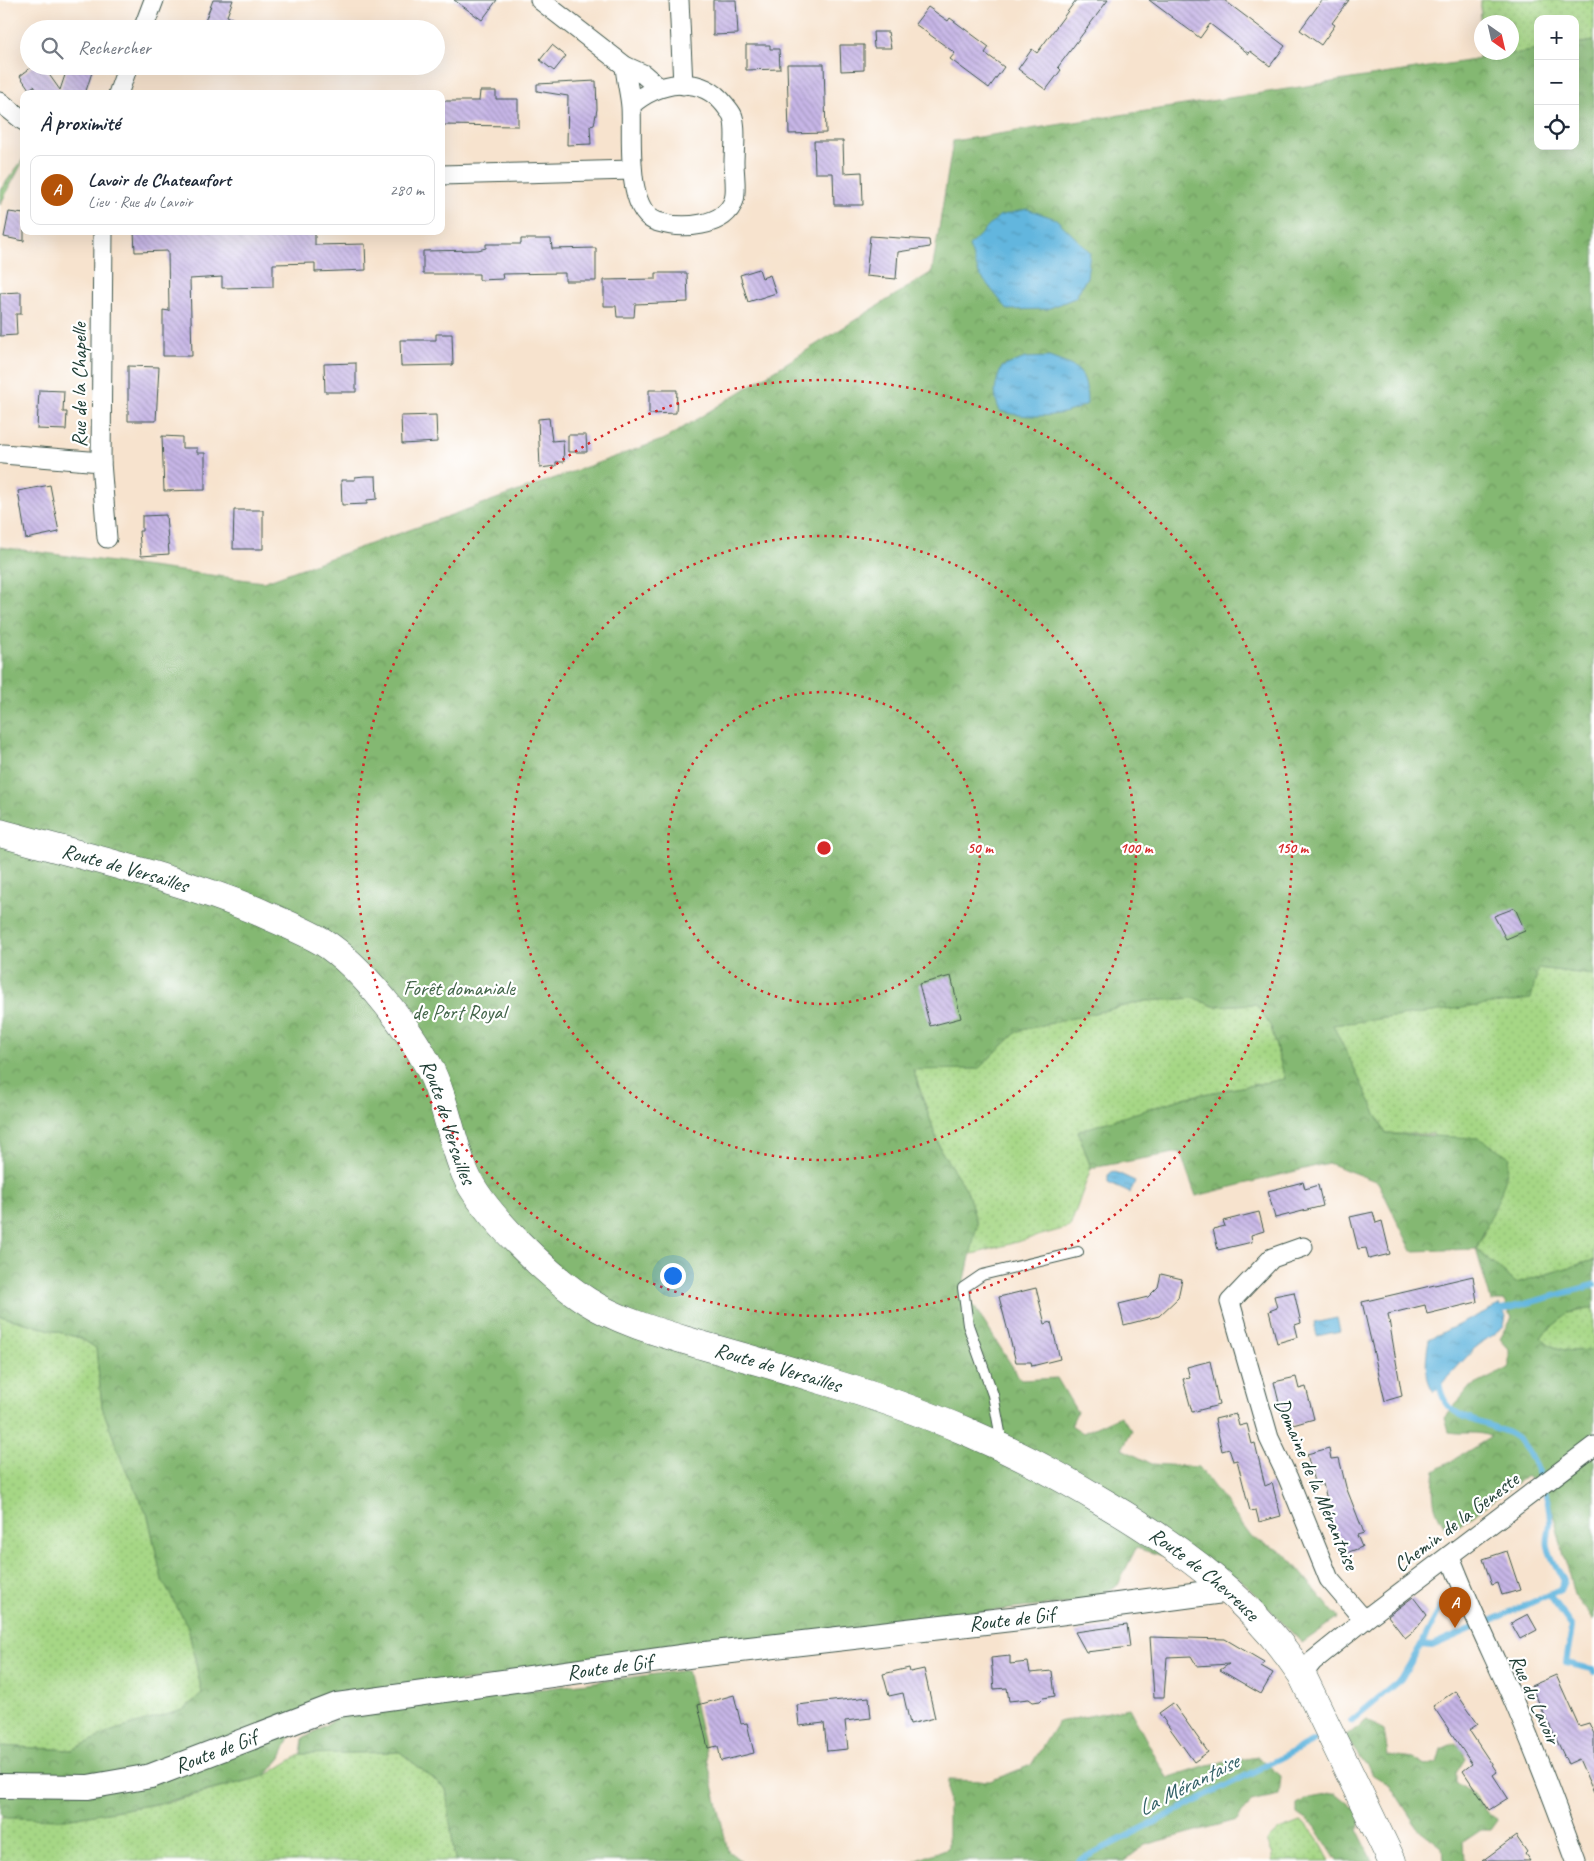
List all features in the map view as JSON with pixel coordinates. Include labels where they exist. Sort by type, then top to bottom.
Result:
[{"type":"main road","name":"Route de Versailles","points":[[0,833],[212,893],[324,943],[362,974],[397,1019],[427,1063],[445,1103],[455,1146],[467,1178],[503,1227],[547,1270],[588,1302],[640,1327],[902,1404]]},
{"type":"main road","name":"Route de Chevreuse","points":[[902,1404],[1003,1447],[1057,1474],[1137,1522],[1230,1590],[1283,1647],[1302,1675],[1392,1861]]},
{"type":"street","points":[[146,20],[154,0]]},
{"type":"street","points":[[540,0],[625,66],[643,74],[658,87]]},
{"type":"street","points":[[679,0],[683,84]]},
{"type":"street","points":[[625,66],[631,105],[632,170],[640,207],[649,219],[665,224],[709,223],[725,215],[734,199],[734,116],[720,98],[700,86],[683,84],[658,87],[631,105]]},
{"type":"street","points":[[119,90],[125,75]]},
{"type":"street","points":[[0,102],[20,118]]},
{"type":"street","points":[[445,175],[632,170]]},
{"type":"street","name":"Rue de la Chapelle","points":[[102,235],[101,462],[107,538]]},
{"type":"street","points":[[3,454],[101,462]]},
{"type":"street","name":"Domaine de la Mérantaise","points":[[1303,1247],[1272,1258],[1230,1302],[1268,1438],[1288,1478],[1330,1579],[1364,1620]]},
{"type":"street","name":"Chemin de la Geneste","points":[[1302,1675],[1313,1661],[1364,1620],[1594,1446]]},
{"type":"street","name":"Rue du Lavoir","points":[[1450,1556],[1476,1622],[1515,1705],[1554,1800],[1576,1861]]},
{"type":"street","name":"Route de Gif","points":[[0,1786],[88,1787],[151,1776],[337,1705],[688,1656],[1020,1618],[1230,1590]]},
{"type":"lane","points":[[1003,1447],[993,1395],[968,1325],[963,1288],[982,1275],[1078,1252]]},
{"type":"green space","points":[[1481,0],[1594,0],[1594,41],[1579,43],[1579,15],[1534,15],[1534,51],[1519,53],[1519,15],[1480,15]]},
{"type":"green space","name":"Forêt domaniale de Port Royal","points":[[1594,41],[1594,975],[1538,968],[1531,999],[1333,1025],[1386,1134],[1479,1138],[1510,1157],[1505,1181],[1476,1249],[1412,1251],[1378,1182],[1328,1163],[1196,1196],[1180,1152],[1091,1168],[1078,1131],[1187,1097],[1285,1079],[1271,1027],[1256,1004],[1213,1006],[1195,998],[1145,1001],[1018,1031],[978,1069],[913,1070],[941,1151],[967,1190],[977,1224],[963,1289],[1021,1380],[1057,1378],[1077,1412],[1071,1425],[1083,1433],[1120,1416],[1132,1430],[1122,1449],[1152,1464],[1199,1467],[1252,1538],[1285,1553],[1338,1618],[1302,1643],[1239,1578],[1136,1548],[1118,1585],[1083,1602],[991,1611],[313,1701],[290,1737],[281,1758],[265,1776],[161,1803],[65,1819],[6,1818],[0,1814],[0,1746],[72,1750],[112,1731],[183,1710],[202,1693],[188,1627],[162,1580],[148,1516],[123,1464],[102,1407],[96,1348],[80,1338],[0,1316],[0,547],[263,582],[665,439],[932,272],[953,141],[1474,60],[1519,60],[1519,53],[1534,51],[1534,150],[1579,150],[1579,43]],"holes":[[[1087,277],[1075,298],[1047,309]]]},
{"type":"green space","points":[[20,163],[20,168],[0,205],[0,190]]},
{"type":"green space","points":[[1537,968],[1594,975],[1594,1260],[1516,1283],[1476,1249],[1485,1231],[1433,1134],[1386,1134],[1332,1025],[1413,1014]]},
{"type":"green space","points":[[1195,998],[1213,1006],[1256,1004],[1271,1027],[1285,1079],[1187,1097],[1078,1132],[1091,1168],[1070,1227],[970,1255],[977,1224],[966,1190],[941,1151],[913,1069],[978,1069],[1018,1031],[1145,1001]]},
{"type":"green space","points":[[1476,1249],[1516,1283],[1594,1260],[1594,1308],[1568,1313],[1541,1336],[1552,1346],[1565,1350],[1580,1351],[1594,1349],[1594,1438],[1534,1481],[1526,1476],[1449,1533],[1434,1504],[1435,1471],[1491,1437],[1476,1433],[1449,1432],[1445,1418],[1469,1388],[1509,1368],[1509,1349],[1500,1339],[1512,1318],[1504,1301],[1491,1301]]},
{"type":"green space","points":[[1594,1308],[1594,1349],[1580,1351],[1565,1350],[1552,1346],[1541,1336],[1568,1313]]},
{"type":"green space","points":[[0,1316],[80,1338],[96,1348],[102,1407],[123,1464],[148,1516],[162,1580],[188,1627],[202,1693],[183,1710],[112,1731],[72,1750],[0,1746]]},
{"type":"green space","points":[[1594,1454],[1594,1620],[1574,1595],[1547,1490]]},
{"type":"green space","points":[[687,1670],[728,1851],[741,1861],[455,1861],[446,1789],[400,1752],[301,1754],[303,1739],[341,1715]]},
{"type":"green space","points":[[1129,1708],[1167,1778],[1207,1765],[1258,1757],[1281,1776],[1279,1795],[1251,1801],[1237,1820],[1145,1845],[1124,1861],[915,1861],[948,1848],[948,1780],[990,1781],[1031,1765],[1058,1722]]},
{"type":"green space","points":[[1367,1720],[1384,1730],[1388,1756],[1414,1759],[1426,1766],[1437,1763],[1441,1749],[1455,1743],[1463,1748],[1465,1759],[1456,1773],[1456,1782],[1474,1795],[1488,1814],[1498,1819],[1490,1830],[1481,1830],[1463,1842],[1464,1861],[1443,1861],[1442,1846],[1417,1827],[1390,1785],[1373,1775],[1345,1737]]},
{"type":"green space","points":[[400,1752],[446,1789],[455,1861],[0,1861],[0,1817],[65,1819],[169,1802],[265,1776],[301,1754]]},
{"type":"green space","points":[[1336,1793],[1363,1815],[1357,1829],[1373,1861],[1337,1861],[1315,1826],[1297,1814],[1297,1804],[1309,1798]]},
{"type":"green space","points":[[1300,1822],[1314,1834],[1330,1861],[1273,1861],[1273,1854],[1267,1841],[1279,1830]]},
{"type":"water","points":[[1027,209],[1056,219],[1090,252],[1087,277],[1075,298],[1047,309],[1008,310],[979,274],[969,246],[999,216]]},
{"type":"water","points":[[1049,357],[1068,364],[1079,371],[1085,383],[1087,404],[1077,409],[1044,416],[1011,414],[1000,411],[995,389],[1002,367],[1025,358]]},
{"type":"water","points":[[1113,1171],[1135,1181],[1130,1193],[1108,1183],[1108,1175]]},
{"type":"water","points":[[1499,1305],[1506,1316],[1504,1326],[1475,1348],[1434,1392],[1427,1373],[1426,1359],[1429,1339]]},
{"type":"water","points":[[1337,1318],[1340,1331],[1317,1336],[1314,1323]]},
{"type":"building","points":[[213,0],[233,0],[227,16],[236,20],[205,20]]},
{"type":"building","points":[[454,0],[497,0],[482,20]]},
{"type":"building","points":[[713,0],[736,0],[738,34],[713,35]]},
{"type":"building","points":[[1076,0],[1108,0],[1058,67],[1061,70],[1046,90],[1018,69],[1032,49],[1037,53]]},
{"type":"building","points":[[1149,0],[1224,0],[1285,46],[1270,66],[1250,51],[1249,54],[1210,24],[1200,38]]},
{"type":"building","points":[[1322,0],[1349,0],[1332,23],[1335,25],[1321,45],[1300,30]]},
{"type":"building","points":[[928,7],[948,21],[950,18],[989,47],[985,53],[1004,67],[989,88],[950,59],[955,53],[915,24]]},
{"type":"building","points":[[873,32],[888,32],[891,48],[874,48]]},
{"type":"building","points":[[552,45],[566,56],[554,71],[540,60]]},
{"type":"building","points":[[746,45],[770,45],[770,49],[779,49],[780,69],[746,70]]},
{"type":"building","points":[[840,45],[864,45],[864,70],[841,71]]},
{"type":"building","points":[[787,64],[824,64],[826,133],[789,134]]},
{"type":"building","points":[[49,75],[60,90],[36,90],[34,86],[29,89],[20,76]]},
{"type":"building","points":[[65,75],[91,75],[86,90],[60,90]]},
{"type":"building","points":[[596,81],[597,109],[594,125],[590,126],[591,144],[567,145],[568,96],[537,91],[537,84]]},
{"type":"building","points":[[480,91],[496,91],[496,99],[518,99],[518,126],[445,125],[445,101],[479,101]]},
{"type":"building","points":[[814,141],[843,141],[844,173],[862,172],[863,205],[834,205],[833,173],[815,173]]},
{"type":"building","points":[[9,212],[20,213],[20,235],[24,235],[24,241],[4,237]]},
{"type":"building","points":[[134,235],[315,235],[315,245],[365,244],[366,270],[315,272],[315,263],[273,264],[273,287],[222,288],[222,277],[190,279],[192,356],[163,356],[163,310],[169,311],[168,251],[135,252]]},
{"type":"building","points":[[870,236],[929,240],[930,247],[898,252],[896,279],[866,276]]},
{"type":"building","points":[[521,239],[551,239],[552,249],[596,248],[596,281],[565,281],[565,273],[502,274],[503,279],[479,280],[479,274],[423,274],[423,251],[478,250],[486,248],[486,244],[521,244]]},
{"type":"building","points":[[759,269],[762,278],[770,275],[776,293],[748,302],[740,275]]},
{"type":"building","points":[[656,273],[687,273],[688,302],[635,304],[634,317],[617,317],[616,306],[604,306],[604,280],[656,279]]},
{"type":"building","points":[[21,292],[21,314],[16,314],[17,335],[0,336],[0,293]]},
{"type":"building","points":[[436,334],[452,334],[453,365],[401,366],[400,340],[436,340]]},
{"type":"building","points":[[356,363],[356,392],[325,392],[324,364]]},
{"type":"building","points":[[128,366],[159,367],[156,421],[128,421]]},
{"type":"building","points":[[39,390],[64,391],[63,412],[67,412],[66,430],[37,429]]},
{"type":"building","points":[[649,390],[677,390],[676,413],[649,414]]},
{"type":"building","points":[[436,415],[437,442],[402,444],[401,416]]},
{"type":"building","points":[[549,418],[552,441],[563,440],[564,462],[556,462],[556,466],[540,468],[538,419]]},
{"type":"building","points":[[568,435],[586,435],[587,452],[568,452]]},
{"type":"building","points":[[162,436],[182,437],[182,448],[197,448],[197,453],[205,453],[205,490],[164,491]]},
{"type":"building","points":[[376,476],[377,499],[367,500],[367,504],[342,505],[341,480],[355,480],[355,477]]},
{"type":"building","points":[[50,485],[59,532],[26,539],[18,491]]},
{"type":"building","points":[[234,510],[263,510],[263,549],[233,549]]},
{"type":"building","points":[[166,515],[169,554],[141,556],[139,531],[142,531],[142,516]]},
{"type":"building","points":[[1515,908],[1525,931],[1506,939],[1494,916]]},
{"type":"building","points":[[951,976],[961,1018],[930,1026],[919,984]]},
{"type":"building","points":[[1303,1182],[1305,1189],[1318,1185],[1323,1206],[1275,1218],[1268,1191]]},
{"type":"building","points":[[1259,1212],[1264,1231],[1251,1235],[1252,1242],[1218,1250],[1213,1229],[1225,1226],[1223,1221]]},
{"type":"building","points":[[1373,1212],[1376,1223],[1382,1221],[1390,1254],[1369,1259],[1366,1248],[1358,1249],[1350,1217]]},
{"type":"building","points":[[1161,1274],[1182,1279],[1178,1298],[1159,1316],[1124,1325],[1119,1304],[1148,1297],[1158,1287]]},
{"type":"building","points":[[1473,1276],[1477,1302],[1427,1314],[1425,1305],[1388,1314],[1402,1396],[1385,1401],[1362,1302]]},
{"type":"building","points":[[1036,1288],[1045,1324],[1051,1322],[1060,1359],[1032,1366],[1031,1362],[1016,1362],[999,1297]]},
{"type":"building","points":[[1294,1292],[1301,1323],[1295,1325],[1298,1337],[1277,1343],[1269,1311],[1277,1308],[1274,1296]]},
{"type":"building","points":[[1210,1361],[1219,1405],[1192,1412],[1183,1379],[1190,1378],[1187,1367]]},
{"type":"building","points":[[1296,1377],[1299,1389],[1306,1387],[1314,1419],[1293,1425],[1290,1413],[1282,1415],[1274,1382]]},
{"type":"building","points":[[1236,1414],[1239,1426],[1247,1424],[1252,1444],[1255,1443],[1265,1486],[1272,1483],[1281,1516],[1259,1522],[1256,1510],[1250,1511],[1237,1460],[1233,1461],[1229,1449],[1222,1451],[1215,1419]]},
{"type":"building","points":[[1329,1448],[1331,1459],[1339,1458],[1346,1487],[1364,1533],[1357,1535],[1362,1547],[1341,1555],[1329,1525],[1333,1523],[1323,1484],[1315,1486],[1307,1454]]},
{"type":"building","points":[[1507,1551],[1520,1590],[1502,1595],[1498,1583],[1492,1585],[1483,1559]]},
{"type":"building","points":[[1413,1597],[1427,1615],[1416,1629],[1405,1638],[1388,1616]]},
{"type":"building","points":[[1528,1614],[1537,1630],[1520,1639],[1511,1623]]},
{"type":"building","points":[[1127,1625],[1130,1647],[1086,1652],[1075,1632]]},
{"type":"building","points":[[1150,1637],[1225,1639],[1264,1662],[1261,1666],[1273,1673],[1261,1694],[1220,1670],[1229,1664],[1197,1666],[1191,1656],[1167,1657],[1164,1697],[1154,1697]]},
{"type":"building","points":[[1010,1656],[1010,1664],[1028,1662],[1030,1673],[1052,1671],[1055,1696],[1033,1702],[1029,1699],[1009,1701],[1007,1688],[994,1689],[991,1658]]},
{"type":"building","points":[[909,1668],[910,1672],[924,1669],[935,1718],[910,1724],[903,1693],[889,1696],[883,1674]]},
{"type":"building","points":[[1556,1675],[1579,1726],[1589,1723],[1594,1734],[1594,1793],[1579,1759],[1568,1764],[1531,1686]]},
{"type":"building","points":[[1455,1691],[1478,1724],[1469,1730],[1497,1772],[1493,1775],[1508,1798],[1489,1810],[1463,1771],[1472,1764],[1433,1706]]},
{"type":"building","points":[[734,1695],[741,1724],[747,1723],[754,1753],[721,1761],[718,1746],[708,1748],[698,1705]]},
{"type":"building","points":[[869,1697],[871,1718],[845,1721],[848,1749],[827,1751],[824,1723],[799,1726],[797,1705]]},
{"type":"building","points":[[1173,1703],[1208,1752],[1194,1762],[1159,1713]]},
{"type":"building","points":[[1516,1836],[1527,1852],[1525,1854],[1530,1861],[1482,1861]]},
{"type":"waterway","name":"La Mérantaise","points":[[1495,1315],[1502,1310],[1594,1285]]},
{"type":"waterway","name":"La Mérantaise","points":[[1351,1721],[1401,1679],[1421,1645],[1432,1646],[1549,1595],[1560,1590],[1564,1581],[1549,1551],[1550,1523],[1548,1502],[1537,1470],[1528,1452],[1513,1436],[1474,1421],[1450,1407],[1442,1396],[1439,1379]]},
{"type":"waterway","name":"La Mérantaise","points":[[1549,1595],[1572,1627],[1566,1663],[1592,1669],[1594,1672]]},
{"type":"waterway","points":[[1421,1645],[1441,1607]]},
{"type":"waterway","name":"La Mérantaise","points":[[1078,1861],[1314,1741]]},
{"type":"place","name":"Lavoir de Chateaufort","points":[[1455,1628]]}]
